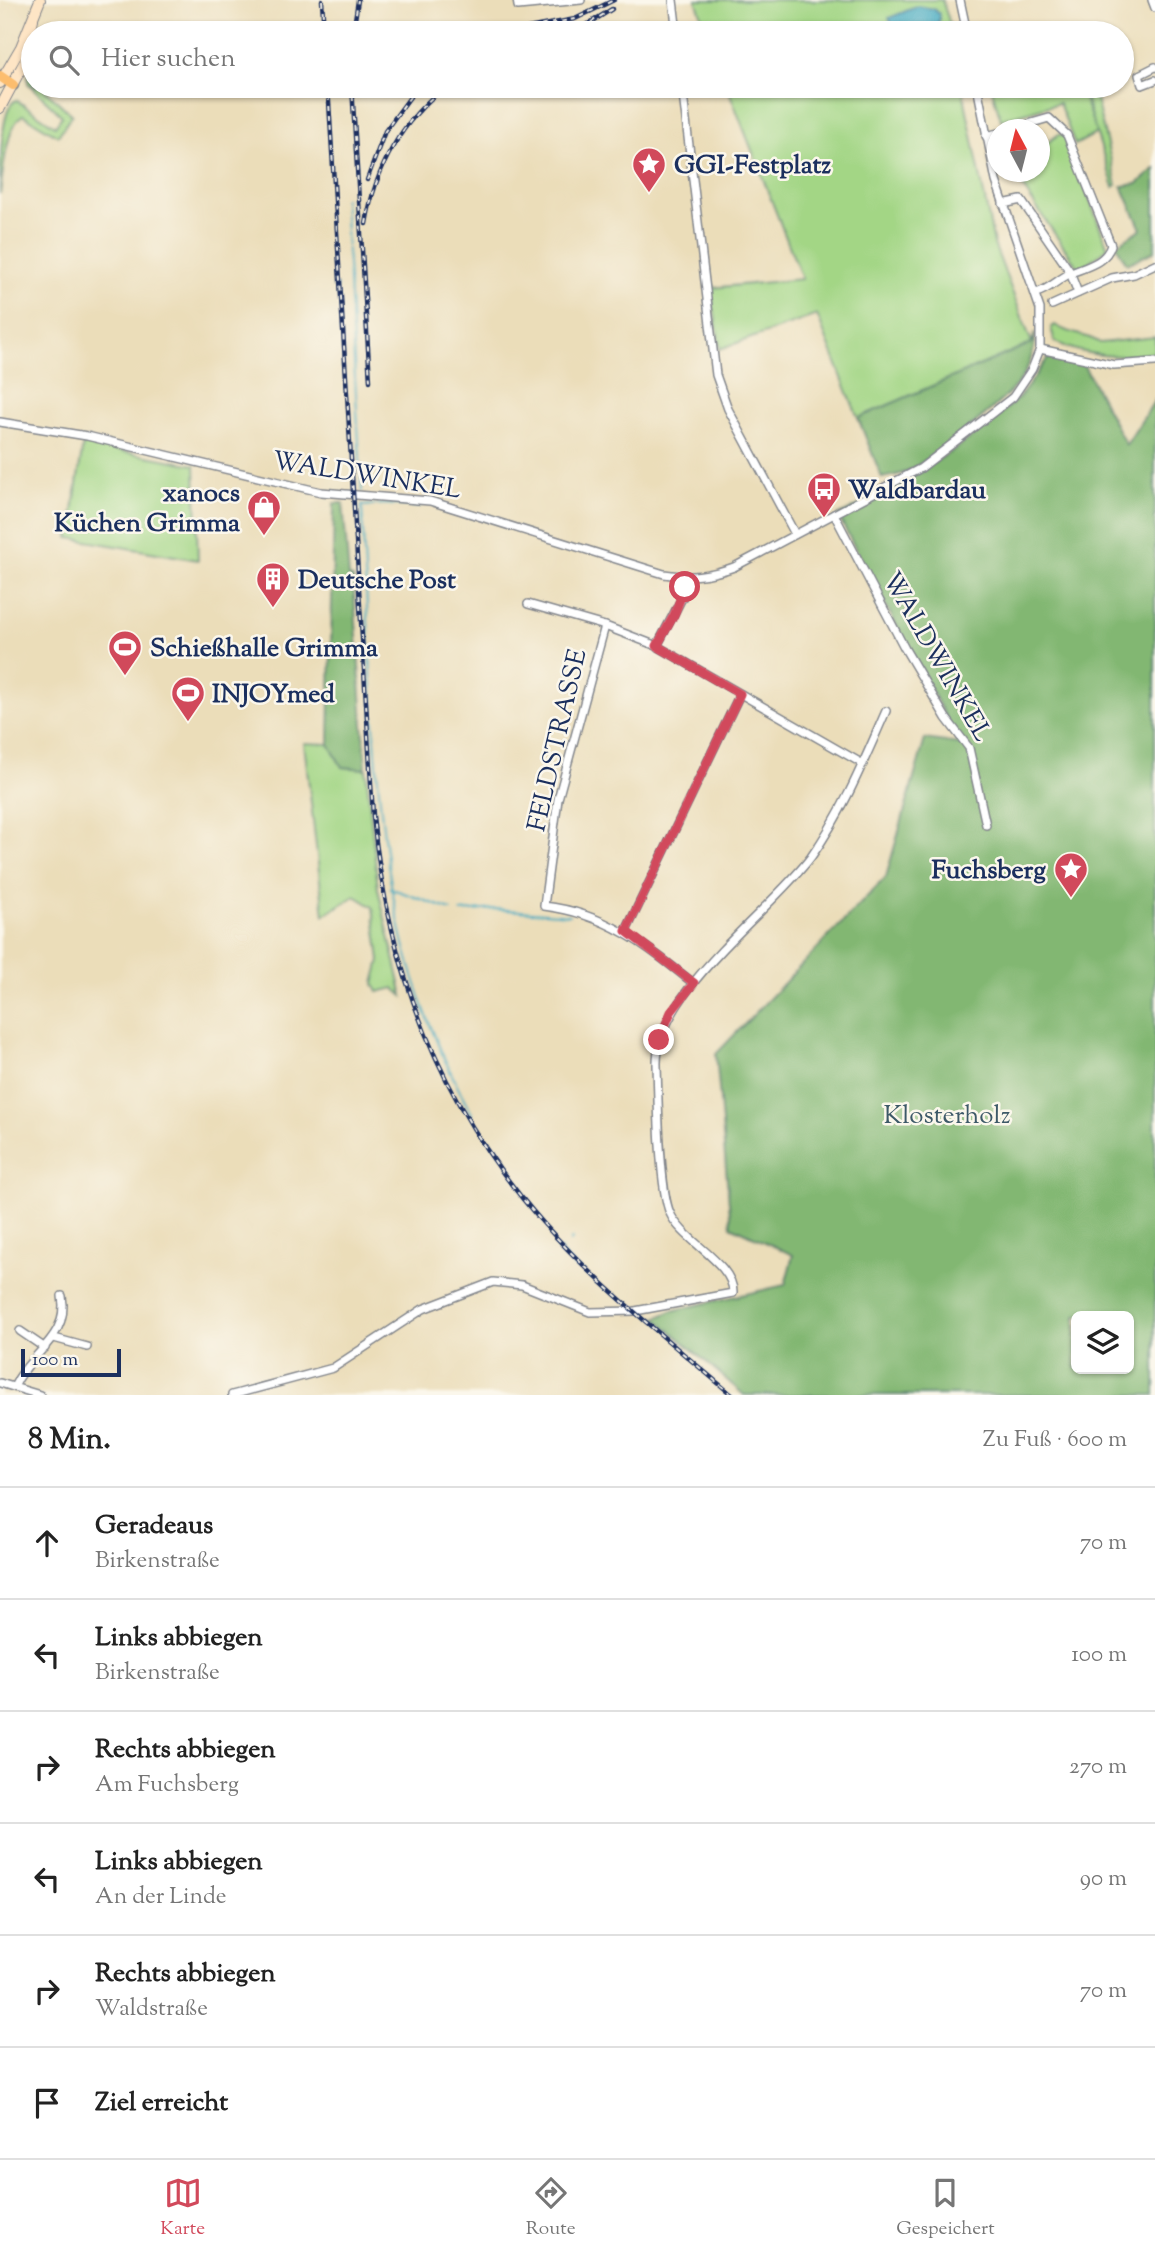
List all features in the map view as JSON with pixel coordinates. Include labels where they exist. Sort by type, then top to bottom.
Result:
[{"type":"main road","points":[[32,21],[39,2]]},
{"type":"main road","points":[[0,108],[21,48]]},
{"type":"street","points":[[517,0],[518,6],[581,0]]},
{"type":"street","points":[[673,0],[676,21]]},
{"type":"street","points":[[960,0],[964,21]]},
{"type":"street","points":[[1152,0],[1155,8]]},
{"type":"street","points":[[1155,67],[1139,75],[1142,85],[1155,80]]},
{"type":"street","points":[[683,98],[716,375],[728,409],[795,534]]},
{"type":"street","points":[[979,98],[1003,204],[1036,293],[1042,327],[1040,349],[1114,365],[1155,362]]},
{"type":"street","points":[[1036,293],[1101,259],[1111,245],[1067,135],[1049,118],[1046,119]]},
{"type":"street","points":[[1003,204],[1021,200],[1069,274],[1078,293]]},
{"type":"street","points":[[1052,305],[1155,264]]},
{"type":"street","name":"WALDWINKEL","points":[[0,422],[87,436],[321,492],[430,501],[664,574],[686,578],[714,575],[734,567],[921,468],[995,411],[1023,385],[1040,349]]},
{"type":"street","name":"WALDWINKEL","points":[[834,514],[905,649],[946,718],[969,748],[986,825]]},
{"type":"street","points":[[657,646],[682,598],[686,578]]},
{"type":"street","points":[[528,604],[605,626],[657,646],[863,764]]},
{"type":"street","name":"FELDSTRASSE","points":[[605,626],[558,799],[544,906],[588,915],[626,931]]},
{"type":"street","points":[[694,983],[626,931],[740,694]]},
{"type":"street","points":[[232,1395],[333,1368],[423,1308],[493,1282],[522,1284],[590,1312],[663,1307],[733,1293],[732,1278],[674,1221],[665,1192],[657,1049],[666,1021],[694,983],[810,858],[844,803],[886,711]]},
{"type":"street","points":[[14,1387],[23,1368],[54,1338],[65,1309],[62,1296]]},
{"type":"street","points":[[20,1331],[45,1348]]},
{"type":"street","points":[[54,1338],[87,1348]]},
{"type":"street","points":[[0,1383],[40,1395]]},
{"type":"green space","points":[[696,0],[942,0],[949,21],[704,21]]},
{"type":"green space","points":[[43,98],[54,98],[72,115],[58,136],[23,115],[17,120],[6,151],[0,194],[2,141],[11,105],[16,100],[55,126],[62,116]]},
{"type":"green space","points":[[732,98],[964,98],[994,244],[1032,343],[858,418],[817,315],[720,349],[711,288],[802,279]]},
{"type":"green space","points":[[995,98],[1084,98],[1097,133],[1075,145],[1059,103],[1001,119]]},
{"type":"green space","points":[[1085,98],[1096,98],[1117,185],[1114,187]]},
{"type":"green space","points":[[1059,134],[1065,136],[1108,248],[1079,269],[1019,182],[1050,182],[1050,141]]},
{"type":"green space","points":[[1155,169],[1155,251],[1127,264],[1116,245],[1141,229],[1122,186],[1137,184]]},
{"type":"green space","points":[[1055,325],[1100,343],[1155,337],[1155,352],[1117,356],[1079,351],[1055,342],[1051,328]]},
{"type":"green space","points":[[1035,333],[1033,353],[1028,366],[1009,393],[929,458],[903,473],[882,478],[858,418],[1032,343]]},
{"type":"green space","name":"Klosterholz","points":[[1048,358],[1083,364],[1126,445],[1155,400],[1155,1395],[744,1395],[656,1318],[671,1311],[785,1285],[793,1255],[731,1226],[716,1054],[886,877],[925,739],[960,744],[838,516],[953,450],[995,419],[1028,386]]},
{"type":"green space","points":[[83,444],[195,465],[198,560],[69,538]]},
{"type":"green space","points":[[334,503],[343,503],[349,577],[353,578],[366,769],[342,767],[329,744]]},
{"type":"green space","points":[[304,743],[329,744],[342,767],[366,769],[378,889],[403,996],[394,988],[378,992],[374,984],[380,960],[373,907],[355,896],[324,915]]},
{"type":"water","points":[[918,6],[934,9],[939,14],[939,21],[890,21],[889,18]]},
{"type":"waterway","points":[[344,199],[362,491]]},
{"type":"waterway","points":[[363,506],[385,504],[421,507]]},
{"type":"waterway","points":[[362,505],[376,753],[387,860],[396,911],[424,1011],[445,1062],[472,1114]]},
{"type":"waterway","points":[[390,888],[451,910]]},
{"type":"waterway","points":[[461,912],[495,909],[570,915]]},
{"type":"waterway","points":[[562,1249],[559,1251],[577,1269]]},
{"type":"railway","points":[[322,0],[323,21]]},
{"type":"railway","points":[[355,21],[358,0]]},
{"type":"railway","points":[[565,21],[575,19],[614,0]]},
{"type":"railway","points":[[593,21],[612,9]]},
{"type":"railway","points":[[329,98],[373,816],[380,872],[407,981],[426,1034],[449,1084],[476,1133],[508,1179],[544,1224],[588,1270],[732,1395]]},
{"type":"railway","points":[[353,98],[370,381]]},
{"type":"railway","points":[[367,180],[385,131],[409,98]]},
{"type":"railway","points":[[366,224],[376,184],[393,147],[416,114],[431,98]]},
{"type":"place","name":"GGI-Festplatz","points":[[649,194]]},
{"type":"place","name":"Waldbardau","points":[[824,519]]},
{"type":"place","name":"xanocs Küchen Grimma","points":[[264,537]]},
{"type":"place","name":"Deutsche Post","points":[[273,609]]},
{"type":"place","name":"Schießhalle Grimma","points":[[125,677]]},
{"type":"place","name":"INJOYmed","points":[[188,723]]},
{"type":"place","name":"Fuchsberg","points":[[1071,899]]},
{"type":"route","points":[[659,1040],[671,1012],[694,983],[626,931],[740,694],[657,646],[685,587]]}]
